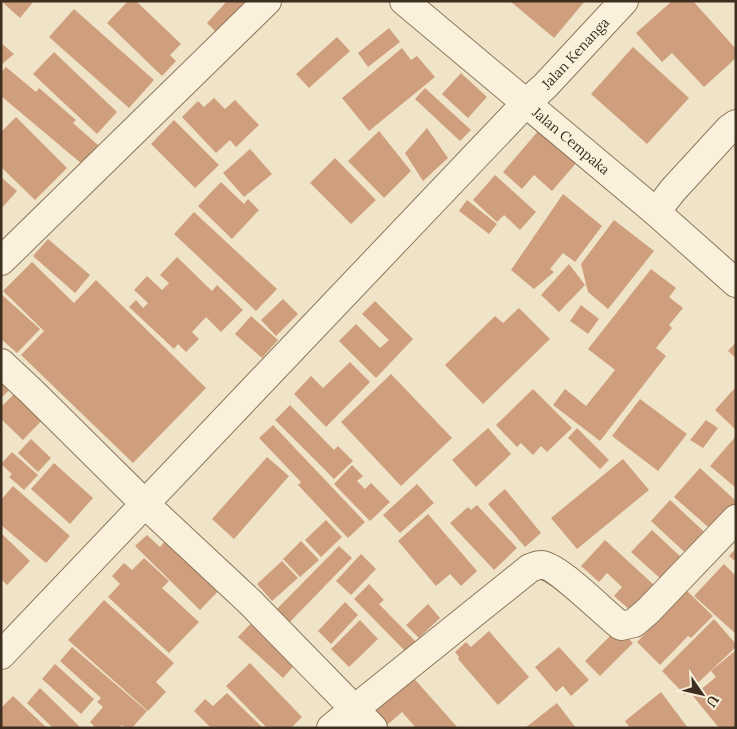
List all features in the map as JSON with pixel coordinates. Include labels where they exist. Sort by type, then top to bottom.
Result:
[{"type":"street","points":[[1,262],[267,1]]},
{"type":"street","name":"Jalan Cempaka","points":[[404,1],[542,88],[656,212],[736,283]]},
{"type":"street","name":"Jalan Kenanga","points":[[1,655],[624,1]]},
{"type":"street","points":[[656,212],[680,182],[729,128],[736,124]]},
{"type":"street","points":[[1,363],[145,504],[250,602],[364,718]]},
{"type":"street","points":[[331,728],[364,718],[530,568],[540,565],[548,566],[561,574],[621,626],[634,623],[648,611],[736,519]]},
{"type":"building","points":[[1,1],[34,1],[20,18]]},
{"type":"building","points":[[128,1],[136,1],[181,44],[170,55],[176,61],[162,76],[107,23]]},
{"type":"building","points":[[227,1],[255,1],[221,37],[207,23]]},
{"type":"building","points":[[510,1],[585,1],[554,38]]},
{"type":"building","points":[[672,1],[693,1],[736,49],[736,58],[704,87],[672,53],[662,62],[636,33]]},
{"type":"building","points":[[74,9],[154,80],[129,108],[49,37]]},
{"type":"building","points":[[389,28],[400,42],[368,67],[358,53]]},
{"type":"building","points":[[337,37],[350,51],[309,88],[296,74]]},
{"type":"building","points":[[1,43],[14,54],[1,65]]},
{"type":"building","points":[[633,47],[689,98],[647,144],[591,94]]},
{"type":"building","points":[[402,48],[411,60],[417,56],[435,77],[369,131],[342,98]]},
{"type":"building","points":[[54,52],[117,112],[97,134],[33,74]]},
{"type":"building","points":[[6,67],[36,92],[39,88],[76,120],[73,123],[98,145],[82,164],[1,96],[1,72]]},
{"type":"building","points":[[461,73],[487,97],[468,118],[442,94]]},
{"type":"building","points":[[425,88],[471,130],[460,141],[415,99]]},
{"type":"building","points":[[214,98],[225,109],[235,100],[259,125],[236,147],[230,140],[216,153],[182,117],[198,101],[204,107]]},
{"type":"building","points":[[16,117],[67,168],[35,200],[1,167],[1,132]]},
{"type":"building","points":[[174,120],[219,165],[195,188],[151,144]]},
{"type":"building","points":[[427,128],[448,158],[423,181],[405,153]]},
{"type":"building","points":[[539,130],[577,162],[552,191],[534,175],[522,189],[503,172]]},
{"type":"building","points":[[379,131],[411,171],[384,198],[348,161]]},
{"type":"building","points":[[250,149],[272,174],[244,197],[223,173]]},
{"type":"building","points":[[335,158],[376,200],[351,224],[310,183]]},
{"type":"building","points":[[495,175],[536,212],[520,230],[504,215],[497,222],[473,200]]},
{"type":"building","points":[[1,177],[17,191],[1,209]]},
{"type":"building","points":[[221,182],[244,204],[248,199],[259,210],[232,239],[198,206]]},
{"type":"building","points":[[563,194],[602,226],[575,262],[563,253],[550,269],[554,272],[534,289],[511,270]]},
{"type":"building","points":[[467,200],[497,224],[489,234],[459,211]]},
{"type":"building","points":[[194,212],[277,289],[256,311],[174,234]]},
{"type":"building","points":[[614,220],[654,251],[608,309],[588,292],[581,264]]},
{"type":"building","points":[[48,239],[90,275],[75,293],[33,256]]},
{"type":"building","points":[[177,257],[212,291],[217,285],[243,310],[221,332],[206,317],[192,332],[199,339],[186,352],[178,344],[174,349],[129,307],[136,300],[143,308],[148,303],[134,290],[147,276],[162,290],[169,283],[160,275]]},
{"type":"building","points":[[32,262],[74,303],[96,280],[206,388],[133,463],[21,355],[44,331],[3,291]]},
{"type":"building","points":[[569,264],[585,285],[559,312],[541,295]]},
{"type":"building","points":[[651,269],[676,288],[669,297],[683,308],[669,325],[672,328],[656,348],[666,356],[600,441],[553,405],[565,389],[586,406],[615,370],[588,349]]},
{"type":"building","points":[[1,294],[40,329],[17,353],[1,339]]},
{"type":"building","points":[[283,299],[298,314],[276,336],[261,320]]},
{"type":"building","points":[[375,301],[413,339],[376,378],[339,341],[356,324],[380,348],[389,340],[362,314]]},
{"type":"building","points":[[581,305],[599,319],[588,334],[570,321]]},
{"type":"building","points":[[519,308],[550,339],[483,404],[445,365],[495,316],[503,323]]},
{"type":"building","points":[[251,316],[278,340],[262,358],[235,334]]},
{"type":"building","points":[[736,342],[736,358],[728,351]]},
{"type":"building","points":[[350,362],[370,382],[326,427],[294,394],[311,376],[323,388]]},
{"type":"building","points":[[1,371],[15,385],[2,397],[1,396]]},
{"type":"building","points":[[391,374],[452,438],[401,486],[341,422]]},
{"type":"building","points":[[20,388],[48,414],[23,440],[1,419],[1,407]]},
{"type":"building","points":[[533,389],[572,428],[547,452],[541,446],[533,455],[521,443],[517,447],[496,425]]},
{"type":"building","points":[[734,389],[736,391],[736,430],[715,410]]},
{"type":"building","points":[[640,399],[687,434],[658,471],[612,436]]},
{"type":"building","points":[[290,405],[334,450],[338,446],[353,461],[334,479],[275,420]]},
{"type":"building","points":[[706,420],[718,428],[703,448],[690,440]]},
{"type":"building","points":[[273,425],[365,522],[348,538],[298,485],[301,482],[259,438]]},
{"type":"building","points":[[488,428],[511,454],[476,487],[452,460]]},
{"type":"building","points":[[577,428],[609,460],[600,469],[568,438]]},
{"type":"building","points":[[736,436],[736,488],[710,466]]},
{"type":"building","points":[[31,439],[51,458],[38,472],[18,453]]},
{"type":"building","points":[[12,452],[38,475],[24,490],[9,477],[12,474],[1,464]]},
{"type":"building","points":[[267,457],[289,476],[234,539],[212,519]]},
{"type":"building","points":[[623,459],[649,490],[577,549],[551,518]]},
{"type":"building","points":[[54,463],[93,498],[70,524],[31,489]]},
{"type":"building","points":[[352,465],[363,476],[357,481],[365,489],[371,483],[390,502],[370,521],[334,484]]},
{"type":"building","points":[[700,468],[736,501],[736,510],[715,533],[674,497]]},
{"type":"building","points":[[417,484],[434,503],[400,533],[383,515]]},
{"type":"building","points":[[13,486],[70,536],[46,563],[1,525],[1,500]]},
{"type":"building","points":[[505,489],[541,533],[525,547],[488,504]]},
{"type":"building","points":[[670,500],[711,538],[692,559],[651,521]]},
{"type":"building","points":[[477,505],[517,548],[494,570],[450,523],[468,507],[471,510]]},
{"type":"building","points":[[428,514],[477,571],[461,586],[450,574],[436,586],[398,541]]},
{"type":"building","points":[[326,520],[342,537],[321,557],[305,540]]},
{"type":"building","points":[[652,530],[682,558],[662,580],[631,552]]},
{"type":"building","points":[[1,533],[30,561],[7,585],[1,579]]},
{"type":"building","points":[[171,534],[225,584],[200,610],[135,546],[147,535],[160,547]]},
{"type":"building","points":[[605,540],[654,585],[631,611],[614,596],[622,587],[607,573],[599,582],[581,566]]},
{"type":"building","points":[[301,541],[319,560],[300,577],[283,559]]},
{"type":"building","points":[[339,546],[352,558],[287,625],[274,612]]},
{"type":"building","points":[[736,548],[736,562],[729,556]]},
{"type":"building","points":[[361,554],[376,569],[351,595],[336,581]]},
{"type":"building","points":[[144,558],[169,581],[162,588],[199,622],[169,653],[108,597],[120,584],[112,576],[124,563],[132,570]]},
{"type":"building","points":[[282,561],[298,578],[272,601],[257,584]]},
{"type":"building","points":[[724,564],[736,576],[736,634],[694,596]]},
{"type":"building","points":[[369,584],[384,600],[379,604],[416,642],[406,652],[354,599]]},
{"type":"building","points":[[687,591],[713,616],[691,638],[688,636],[660,665],[637,642]]},
{"type":"building","points":[[104,600],[174,663],[156,682],[166,692],[148,711],[68,640]]},
{"type":"building","points":[[345,602],[358,615],[331,644],[318,631]]},
{"type":"building","points":[[428,604],[440,618],[419,638],[406,625]]},
{"type":"building","points":[[714,619],[736,644],[736,647],[685,695],[662,671]]},
{"type":"building","points":[[254,620],[298,661],[283,678],[238,637]]},
{"type":"building","points":[[360,620],[378,639],[349,667],[331,649]]},
{"type":"building","points":[[618,628],[633,643],[600,676],[585,661]]},
{"type":"building","points":[[489,631],[529,677],[498,705],[458,659],[459,657],[455,652],[466,642],[471,647]]},
{"type":"building","points":[[72,647],[147,711],[132,728],[124,728],[122,725],[119,728],[96,728],[90,722],[103,707],[97,702],[101,698],[60,661]]},
{"type":"building","points":[[559,647],[589,680],[571,696],[563,686],[556,692],[535,667]]},
{"type":"building","points":[[736,650],[736,728],[719,728],[693,696],[716,677],[711,671]]},
{"type":"building","points":[[250,663],[302,717],[291,728],[267,728],[226,686]]},
{"type":"building","points":[[55,664],[94,699],[81,714],[42,679]]},
{"type":"building","points":[[410,674],[458,728],[416,728],[402,712],[386,726],[371,709]]},
{"type":"building","points":[[40,688],[79,726],[78,728],[53,728],[27,703]]},
{"type":"building","points":[[661,692],[688,728],[630,728],[625,721]]},
{"type":"building","points":[[227,693],[263,728],[211,728],[194,711],[205,699],[213,706]]},
{"type":"building","points":[[13,696],[47,728],[1,728],[1,708]]},
{"type":"building","points":[[557,703],[576,728],[525,728]]}]
